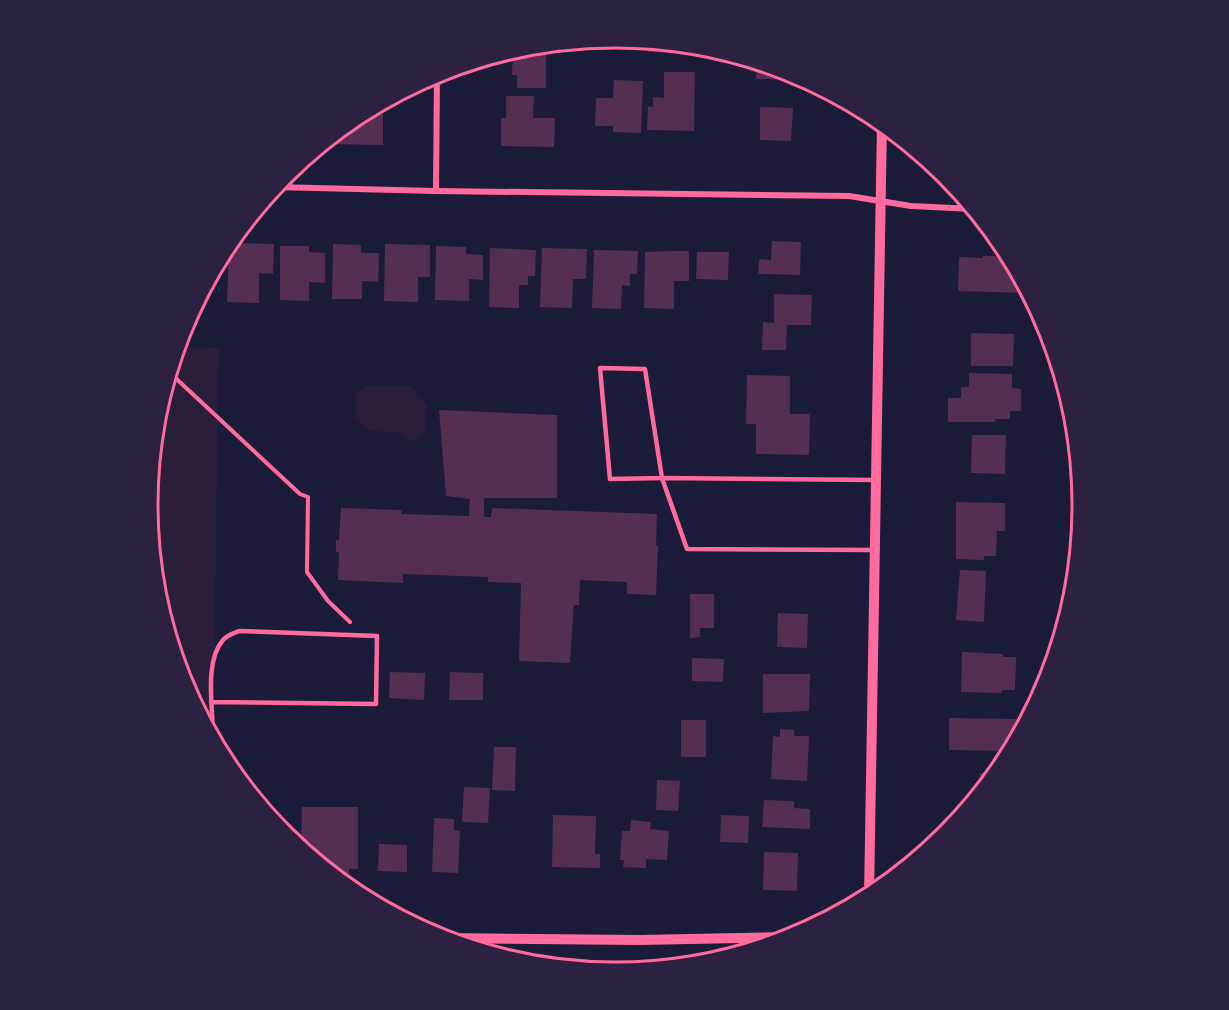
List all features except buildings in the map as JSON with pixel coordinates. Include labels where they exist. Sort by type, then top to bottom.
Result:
[{"type":"street","points":[[436,191],[437,84]]},
{"type":"street","points":[[869,884],[882,134]]},
{"type":"street","points":[[286,187],[849,196],[911,206],[961,208]]},
{"type":"street","points":[[469,938],[640,940],[762,938]]},
{"type":"lane","points":[[874,550],[687,549],[662,478],[645,369],[600,368],[610,479],[662,478],[876,480]]},
{"type":"lane","points":[[211,702],[376,704],[377,636],[239,631],[224,639],[212,660],[211,702],[212,720]]},
{"type":"path","points":[[176,378],[300,494],[308,497],[307,572],[328,601],[363,635]]},
{"type":"shaded area","points":[[186,347],[219,348],[213,722],[192,680],[166,594],[158,535],[158,475],[166,416]]},
{"type":"shaded area","points":[[367,386],[411,386],[427,405],[425,430],[418,439],[406,440],[401,432],[370,431],[356,421],[356,395]]}]
